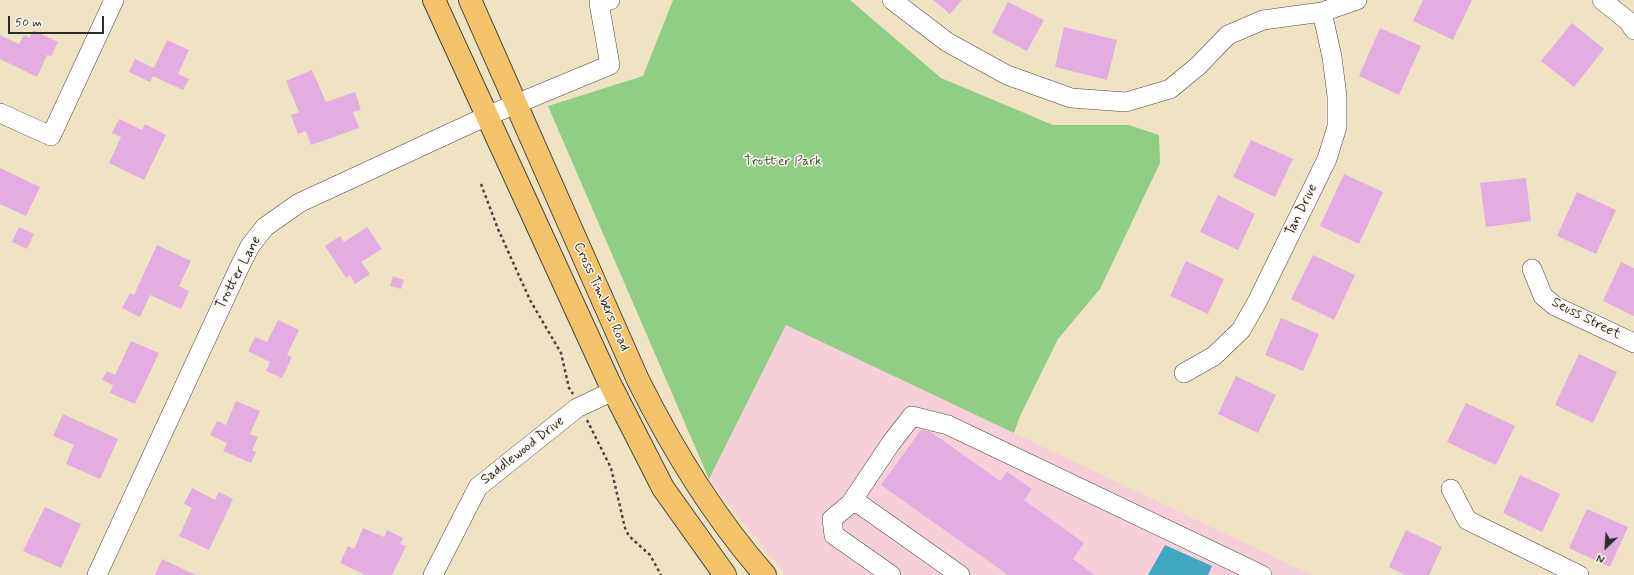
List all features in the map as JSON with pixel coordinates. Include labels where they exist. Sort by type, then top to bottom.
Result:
[{"type":"main road","name":"Cross Timbers Road","points":[[434,0],[613,391],[663,488],[725,575]]},
{"type":"main road","name":"Cross Timbers Road","points":[[470,0],[638,380],[662,428],[706,500],[746,553],[765,575]]},
{"type":"street","points":[[0,113],[51,136],[114,0]]},
{"type":"street","points":[[892,0],[947,42],[1006,75],[1071,98],[1126,102],[1170,89],[1198,66],[1228,35],[1263,20],[1322,12],[1357,0]]},
{"type":"street","points":[[1602,0],[1628,21],[1634,30]]},
{"type":"street","name":"Trotter Lane","points":[[97,575],[239,268],[250,246],[265,227],[298,202],[487,116],[610,64],[602,1]]},
{"type":"street","name":"Tan Drive","points":[[1184,373],[1214,356],[1241,330],[1257,302],[1327,159],[1337,127],[1338,96],[1332,57],[1322,12]]},
{"type":"street","name":"Seuss Street","points":[[1532,270],[1543,296],[1555,306],[1634,343]]},
{"type":"street","name":"Saddlewood Drive","points":[[433,575],[478,487],[580,407],[613,391]]},
{"type":"street","points":[[891,575],[834,535],[832,519],[850,504],[912,416],[948,425],[1262,575]]},
{"type":"street","points":[[1451,489],[1467,520],[1579,575]]},
{"type":"street","points":[[850,504],[858,503],[960,575]]},
{"type":"path","points":[[481,184],[498,229],[530,300],[561,353],[570,388],[611,468],[625,528],[629,536],[650,555],[661,575]]},
{"type":"shaded area","points":[[781,322],[1312,575],[786,575],[709,479]]},
{"type":"green space","name":"Trotter Park","points":[[673,0],[850,0],[941,78],[1053,125],[1129,125],[1159,135],[1160,163],[1100,289],[1058,339],[1020,416],[1014,433],[786,325],[709,479],[548,106],[643,76]]},
{"type":"water","points":[[1165,545],[1212,566],[1208,575],[1148,575]]},
{"type":"building","points":[[933,0],[962,0],[950,14]]},
{"type":"building","points":[[1423,0],[1472,0],[1453,40],[1413,21]]},
{"type":"building","points":[[1008,2],[1044,20],[1027,51],[992,33]]},
{"type":"building","points":[[1572,23],[1604,49],[1574,87],[1541,61]]},
{"type":"building","points":[[1064,27],[1117,40],[1107,80],[1055,67]]},
{"type":"building","points":[[1380,28],[1421,46],[1399,95],[1359,76]]},
{"type":"building","points":[[33,30],[58,42],[51,56],[47,55],[37,77],[0,59],[0,35],[19,44],[24,35],[30,38]]},
{"type":"building","points":[[167,40],[189,50],[178,74],[189,79],[183,90],[153,76],[150,82],[129,72],[135,59],[154,68]]},
{"type":"building","points":[[312,70],[326,102],[355,92],[361,110],[353,112],[359,128],[311,145],[306,131],[298,134],[291,115],[299,112],[286,81]]},
{"type":"building","points":[[119,119],[142,130],[145,124],[166,135],[144,180],[109,163],[121,137],[112,133]]},
{"type":"building","points":[[1251,140],[1293,159],[1275,197],[1233,177]]},
{"type":"building","points":[[0,168],[40,187],[26,216],[0,204]]},
{"type":"building","points":[[1344,174],[1383,192],[1359,244],[1320,226]]},
{"type":"building","points":[[1526,178],[1531,221],[1486,227],[1480,183]]},
{"type":"building","points":[[1577,192],[1616,210],[1596,254],[1557,236]]},
{"type":"building","points":[[1218,195],[1255,214],[1238,250],[1200,232]]},
{"type":"building","points":[[19,227],[34,234],[27,249],[12,242]]},
{"type":"building","points":[[367,227],[382,249],[361,262],[370,274],[355,284],[350,275],[346,278],[325,246],[340,236],[344,242]]},
{"type":"building","points":[[157,245],[191,261],[179,286],[189,291],[181,309],[150,295],[140,317],[122,308],[130,293],[134,295]]},
{"type":"building","points":[[1313,255],[1355,275],[1334,320],[1291,299]]},
{"type":"building","points":[[1186,261],[1224,279],[1208,314],[1170,296]]},
{"type":"building","points":[[1621,262],[1634,268],[1634,316],[1603,301]]},
{"type":"building","points":[[393,276],[404,280],[401,289],[390,286]]},
{"type":"building","points":[[1281,318],[1319,334],[1303,371],[1265,355]]},
{"type":"building","points":[[278,320],[299,330],[287,355],[292,357],[282,378],[266,371],[270,362],[248,351],[255,337],[267,342]]},
{"type":"building","points":[[131,341],[159,353],[135,404],[110,393],[113,385],[102,380],[107,371],[115,375]]},
{"type":"building","points":[[1579,354],[1617,372],[1593,423],[1555,405]]},
{"type":"building","points":[[1236,376],[1276,395],[1258,433],[1218,414]]},
{"type":"building","points":[[236,401],[260,411],[250,434],[258,437],[252,450],[256,452],[251,463],[223,451],[227,443],[210,435],[217,421],[226,425]]},
{"type":"building","points":[[1466,403],[1515,426],[1496,465],[1447,442]]},
{"type":"building","points":[[63,414],[118,439],[100,479],[66,464],[74,445],[53,436]]},
{"type":"building","points":[[921,430],[931,432],[1000,481],[1007,472],[1032,489],[1024,500],[1084,543],[1073,559],[1095,575],[1008,575],[881,485]]},
{"type":"building","points":[[1520,475],[1560,494],[1542,532],[1503,513]]},
{"type":"building","points":[[192,488],[215,500],[219,492],[233,499],[209,550],[179,536],[192,508],[184,504]]},
{"type":"building","points":[[45,507],[81,524],[61,568],[23,551]]},
{"type":"building","points":[[1587,509],[1628,527],[1610,567],[1569,548]]},
{"type":"building","points":[[363,528],[384,537],[387,530],[403,538],[400,544],[406,546],[392,575],[366,575],[340,563],[348,546],[354,549]]},
{"type":"building","points":[[1406,530],[1442,547],[1429,575],[1406,575],[1389,567]]},
{"type":"building","points":[[162,559],[196,575],[155,575]]}]
